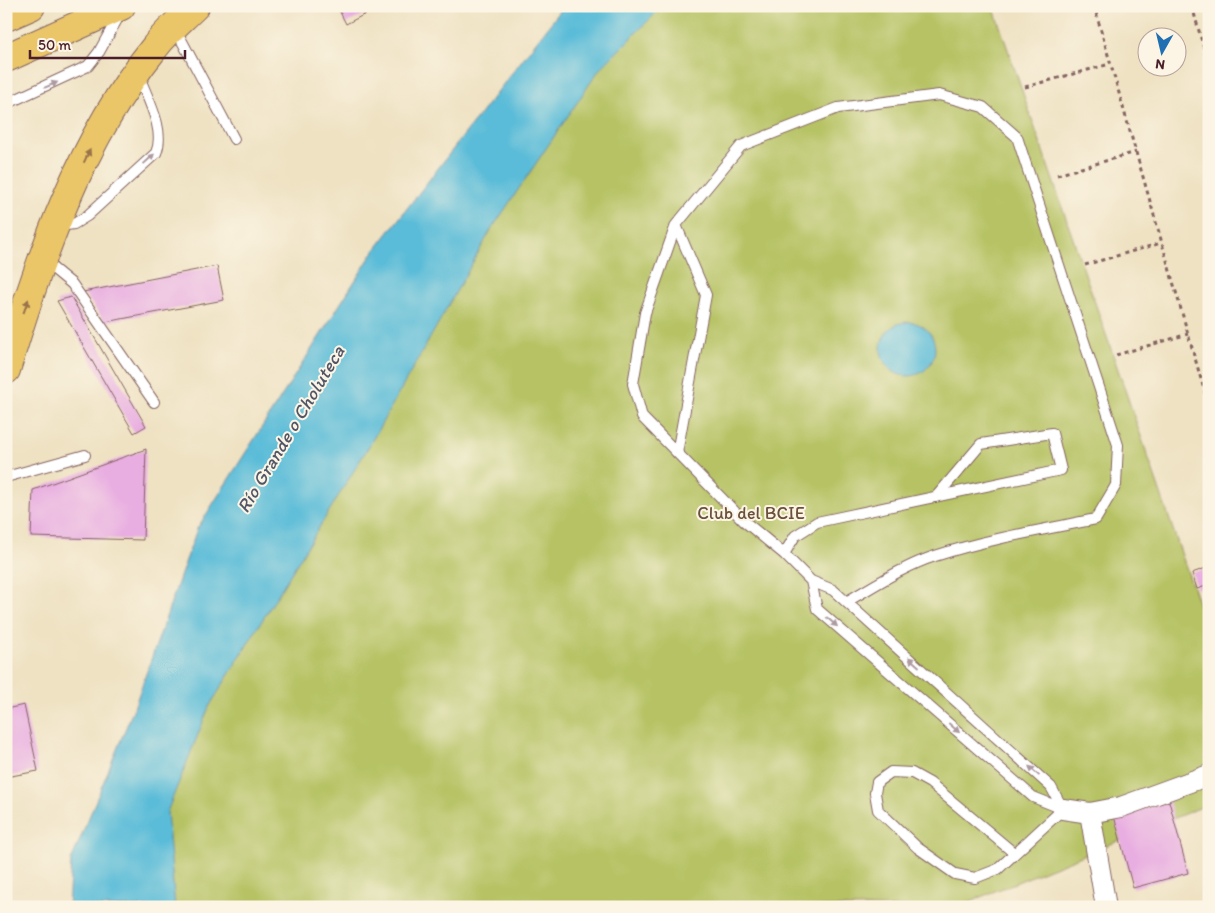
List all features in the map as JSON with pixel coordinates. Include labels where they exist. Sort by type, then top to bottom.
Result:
[{"type":"highway","points":[[6,17],[31,6]]},
{"type":"highway","points":[[6,58],[122,6]]},
{"type":"highway","points":[[6,370],[22,316],[66,197],[106,117],[155,46],[195,6]]},
{"type":"street","points":[[1063,809],[1090,813],[1121,807],[1209,776]]},
{"type":"street","points":[[1090,813],[1106,907]]},
{"type":"lane","points":[[6,104],[88,66],[100,52],[122,6]]},
{"type":"lane","points":[[174,27],[234,139]]},
{"type":"lane","points":[[55,226],[74,224],[87,216],[156,153],[160,143],[158,131],[137,72]]},
{"type":"lane","points":[[846,602],[884,580],[933,556],[985,542],[1096,519],[1116,485],[1118,445],[1017,137],[983,107],[939,95],[838,108],[741,146],[676,225],[645,313],[633,384],[642,417],[744,521],[784,554],[811,581],[833,590],[846,602],[1051,786],[1063,809]]},
{"type":"lane","points":[[676,225],[706,295],[677,453]]},
{"type":"lane","points":[[43,261],[72,284],[154,402]]},
{"type":"lane","points":[[784,554],[795,536],[817,522],[936,497],[1061,470],[1052,433],[981,444],[936,497]]},
{"type":"lane","points":[[6,477],[85,455]]},
{"type":"lane","points":[[811,581],[817,609],[1033,797],[1063,809]]},
{"type":"lane","points":[[1014,854],[930,783],[912,773],[891,772],[877,782],[875,793],[878,810],[918,848],[955,874],[975,878],[998,869],[1063,809]]},
{"type":"path","points":[[1094,6],[1209,407]]},
{"type":"path","points":[[1192,6],[1209,67]]},
{"type":"path","points":[[1025,87],[1110,64]]},
{"type":"path","points":[[1057,175],[1136,152]]},
{"type":"path","points":[[1085,265],[1162,243]]},
{"type":"path","points":[[1116,355],[1188,334]]},
{"type":"green space","name":"Club del BCIE","points":[[637,6],[993,6],[1209,634],[1209,804],[956,907],[158,907],[155,854],[201,631]]},
{"type":"water","name":"Río Grande o Choluteca","points":[[564,6],[663,6],[599,70],[491,230],[369,446],[209,707],[167,812],[175,907],[68,907],[71,861],[134,708],[197,529],[374,251]]},
{"type":"water","points":[[903,322],[913,322],[927,330],[933,339],[935,349],[933,359],[927,368],[913,376],[903,376],[893,371],[886,364],[881,354],[881,344],[886,334],[893,327]]},
{"type":"building","points":[[337,6],[381,6],[346,24]]},
{"type":"building","points":[[217,266],[224,300],[105,322],[83,292]]},
{"type":"building","points":[[71,297],[146,426],[134,433],[57,301]]},
{"type":"building","points":[[146,449],[143,540],[31,537],[33,490]]},
{"type":"building","points":[[1209,567],[1209,585],[1197,589],[1192,573]]},
{"type":"building","points":[[24,705],[38,771],[6,777],[6,709]]},
{"type":"building","points":[[1169,801],[1188,873],[1133,888],[1114,816]]}]
